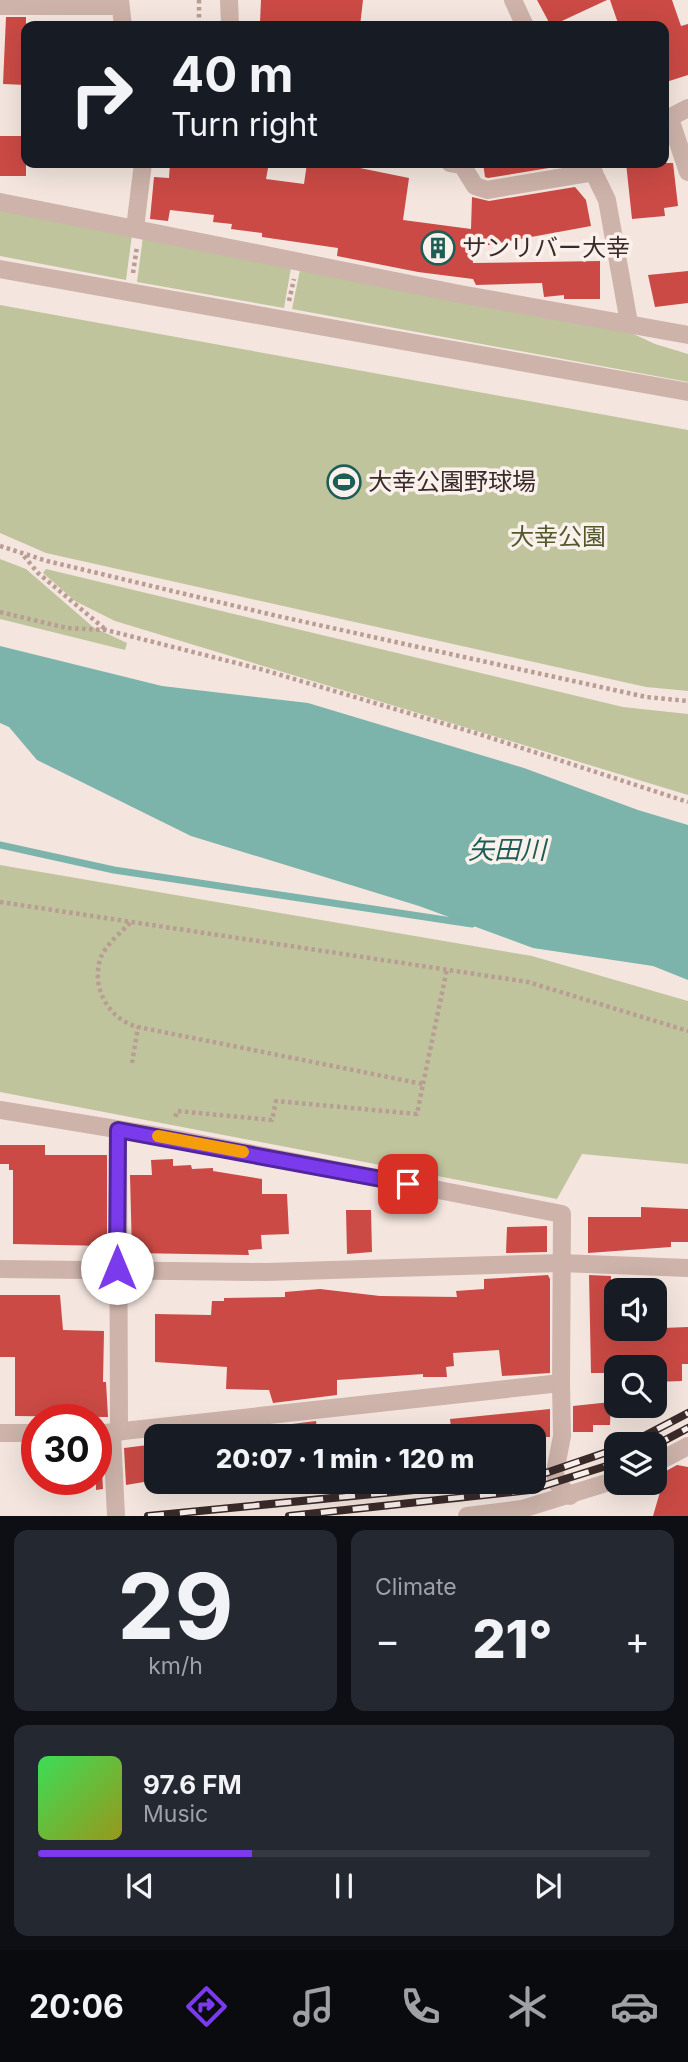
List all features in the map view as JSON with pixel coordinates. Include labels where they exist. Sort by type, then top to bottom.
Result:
[{"type":"street","points":[[229,0],[230,21]]},
{"type":"street","points":[[513,0],[523,21]]},
{"type":"street","points":[[0,6],[120,3],[122,21]]},
{"type":"street","points":[[669,118],[688,108]]},
{"type":"street","points":[[669,127],[688,172]]},
{"type":"street","points":[[137,228],[143,168]]},
{"type":"street","points":[[464,168],[475,186],[487,190],[586,168]]},
{"type":"street","points":[[591,168],[607,200],[629,323]]},
{"type":"street","points":[[0,202],[460,294],[688,335]]},
{"type":"street","points":[[0,269],[688,392]]},
{"type":"street","points":[[629,323],[659,340],[688,348]]},
{"type":"street","points":[[0,1110],[171,1138],[562,1214],[562,1436],[555,1472],[557,1483],[570,1496]]},
{"type":"street","points":[[110,1404],[117,1268],[118,1130]]},
{"type":"street","points":[[0,1269],[117,1268],[267,1272],[561,1264],[688,1268]]},
{"type":"street","points":[[112,1434],[561,1383]]},
{"type":"street","points":[[0,1433],[21,1433]]},
{"type":"street","points":[[667,1457],[688,1446]]},
{"type":"street","points":[[112,1469],[116,1516]]},
{"type":"street","points":[[467,1516],[547,1509],[570,1496],[604,1484]]},
{"type":"path","points":[[198,0],[199,21]]},
{"type":"path","points":[[130,291],[137,228]]},
{"type":"path","points":[[285,319],[298,261]]},
{"type":"path","points":[[0,546],[313,624],[646,697],[688,701]]},
{"type":"path","points":[[23,553],[38,573],[106,630]]},
{"type":"path","points":[[0,612],[67,628],[106,630],[277,674],[485,736],[688,802]]},
{"type":"path","points":[[0,902],[528,982],[688,1031]]},
{"type":"path","points":[[130,923],[101,955],[97,973],[101,995],[114,1016],[138,1027],[423,1084]]},
{"type":"path","points":[[171,1138],[177,1111],[272,1120],[276,1101],[417,1114],[447,969]]},
{"type":"path","points":[[132,1063],[138,1027]]},
{"type":"green space","points":[[0,210],[132,235],[126,280],[0,256]]},
{"type":"green space","points":[[143,237],[291,268],[284,308],[137,282]]},
{"type":"green space","points":[[300,270],[616,326],[655,344],[688,354],[688,382],[292,309]]},
{"type":"green space","name":"大幸公園野球場","points":[[0,305],[688,430],[688,691],[646,687],[46,553],[0,533]]},
{"type":"green space","points":[[0,559],[26,569],[93,627],[127,643],[125,650],[0,619]]},
{"type":"green space","points":[[46,569],[623,707],[688,714],[688,795],[115,621],[75,601],[43,573]]},
{"type":"green space","points":[[0,865],[532,956],[688,1001],[688,1164],[582,1154],[557,1199],[0,1092]]},
{"type":"water","name":"矢田川","points":[[0,646],[162,686],[308,703],[524,768],[638,810],[688,825],[688,980],[653,966],[533,948],[419,906],[191,836],[37,760],[9,727],[0,723]]},
{"type":"building","points":[[261,0],[363,0],[361,21],[260,21]]},
{"type":"building","points":[[537,0],[607,0],[562,21],[548,21]]},
{"type":"building","points":[[610,0],[672,0],[681,26],[688,24],[688,75],[669,81],[669,21],[617,21]]},
{"type":"building","points":[[6,17],[26,17],[26,21],[21,21],[21,85],[3,84]]},
{"type":"building","points":[[0,136],[21,136],[21,168],[26,168],[26,176],[0,176]]},
{"type":"building","points":[[669,163],[673,163],[678,206],[664,208],[665,216],[632,219],[627,168],[669,168]]},
{"type":"building","points":[[170,168],[268,168],[266,179],[304,184],[306,168],[360,168],[409,178],[403,220],[471,229],[472,197],[489,201],[575,187],[586,200],[591,226],[472,248],[473,263],[600,261],[600,299],[564,299],[564,295],[544,297],[542,283],[476,285],[473,279],[418,272],[337,256],[338,248],[262,237],[262,233],[231,229],[232,224],[213,222],[214,215],[170,210],[168,221],[150,219],[154,177],[169,178]]},
{"type":"building","points":[[484,168],[549,168],[488,178],[485,177]]},
{"type":"building","points":[[688,271],[688,303],[655,307],[648,275]]},
{"type":"building","points":[[0,1145],[45,1145],[45,1155],[107,1155],[107,1246],[13,1244],[13,1170],[9,1170],[9,1164],[0,1164]]},
{"type":"building","points":[[173,1159],[173,1166],[213,1168],[213,1171],[262,1179],[262,1194],[287,1194],[289,1234],[261,1235],[262,1249],[248,1250],[249,1255],[132,1253],[130,1175],[152,1175],[151,1160]]},
{"type":"building","points":[[641,1207],[688,1209],[688,1242],[671,1242],[671,1247],[588,1253],[588,1217],[641,1217]]},
{"type":"building","points":[[346,1210],[371,1210],[372,1252],[347,1254]]},
{"type":"building","points":[[547,1226],[547,1252],[506,1253],[507,1227]]},
{"type":"building","points":[[548,1275],[550,1373],[502,1376],[499,1350],[453,1353],[454,1366],[446,1367],[447,1377],[423,1377],[423,1374],[337,1380],[337,1395],[273,1403],[269,1390],[226,1389],[227,1367],[155,1362],[155,1314],[211,1315],[212,1301],[224,1301],[224,1298],[285,1297],[285,1292],[320,1289],[380,1296],[457,1297],[456,1291],[484,1289],[484,1279]]},
{"type":"building","points":[[589,1275],[611,1276],[604,1278],[604,1341],[667,1341],[667,1328],[688,1327],[688,1364],[682,1364],[682,1381],[667,1382],[667,1355],[604,1355],[604,1373],[591,1373]]},
{"type":"building","points":[[0,1295],[60,1295],[63,1330],[104,1331],[103,1382],[106,1382],[107,1404],[21,1404],[21,1416],[15,1416],[15,1357],[0,1357]]},
{"type":"building","points":[[604,1403],[604,1418],[610,1418],[610,1425],[593,1425],[593,1432],[573,1432],[573,1406]]},
{"type":"building","points":[[550,1409],[550,1437],[546,1437],[546,1424],[451,1424],[450,1419]]},
{"type":"building","points":[[316,1421],[316,1424],[292,1424]]},
{"type":"building","points":[[144,1446],[144,1482],[126,1485],[124,1448]]},
{"type":"building","points":[[677,1465],[688,1467],[688,1516],[653,1516],[659,1495],[667,1495],[667,1470]]},
{"type":"waterway","points":[[0,845],[114,870],[472,924]]},
{"type":"railway","points":[[652,1432],[688,1413]]},
{"type":"railway","points":[[667,1439],[688,1428]]},
{"type":"railway","points":[[546,1473],[604,1453]]},
{"type":"railway","points":[[289,1516],[530,1490],[604,1467]]},
{"type":"railway","points":[[148,1516],[373,1494]]},
{"type":"slow traffic","points":[[158,1136],[243,1152]]},
{"type":"place","name":"サンリバー大幸","points":[[438,248]]},
{"type":"place","name":"大幸公園野球場","points":[[344,482]]},
{"type":"route","points":[[117,1268],[118,1130],[408,1184]]},
{"type":"park label","name":"大幸公園","points":[[558,537]]}]
